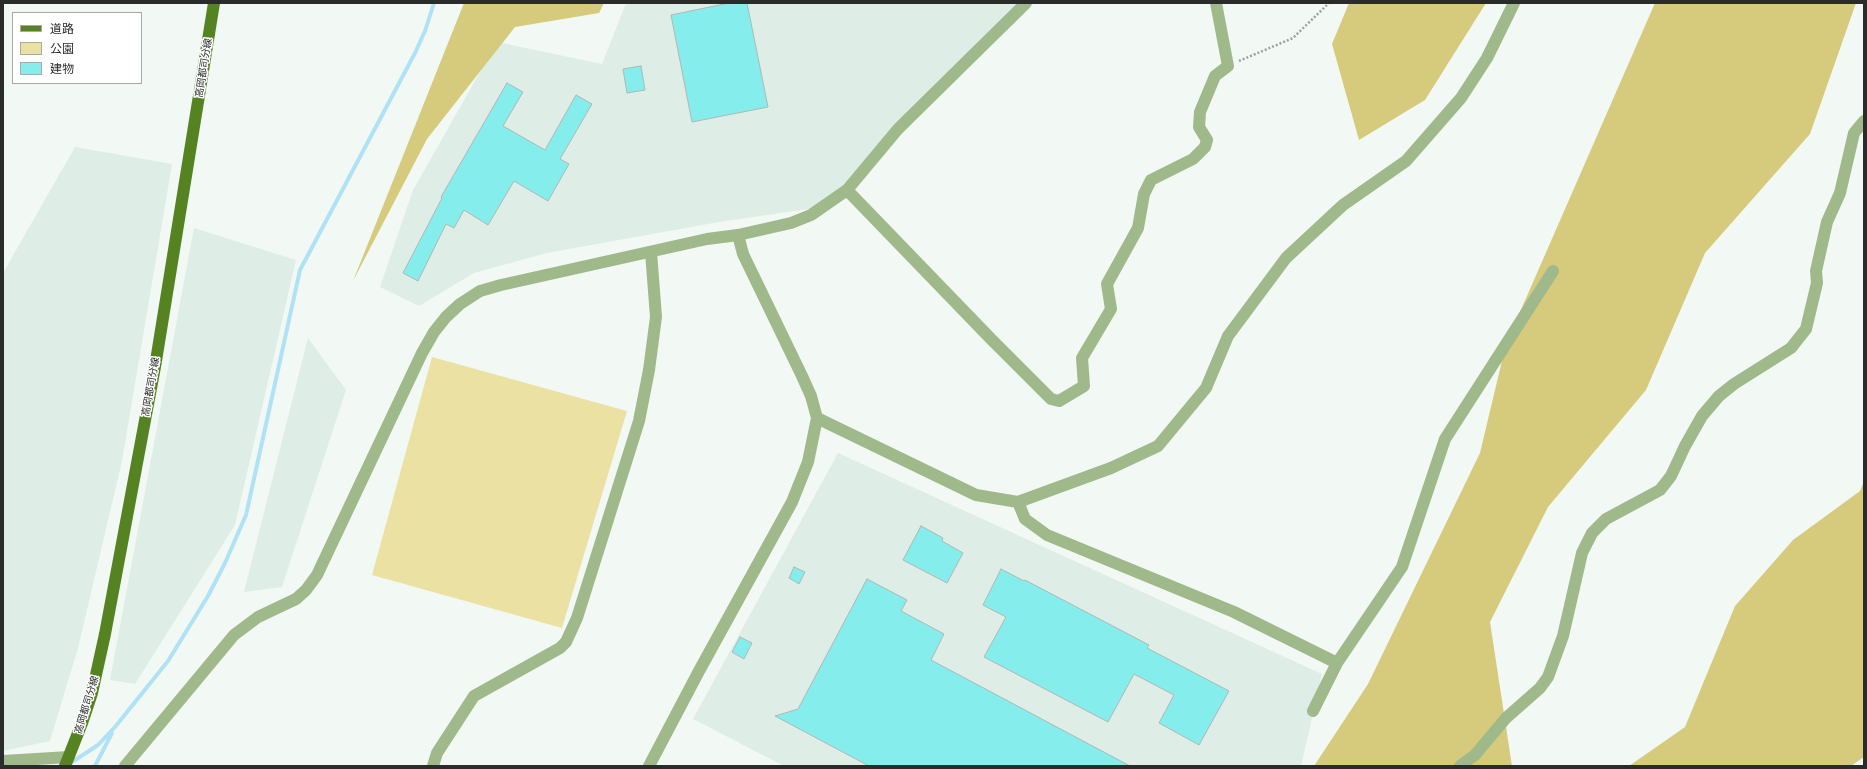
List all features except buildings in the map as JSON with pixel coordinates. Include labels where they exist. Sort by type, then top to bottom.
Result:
[{"type":"main road","name":"高岡都司分線","points":[[67,762],[92,693],[106,634],[155,367],[214,3]]},
{"type":"street","points":[[125,766],[234,635],[258,617],[296,599],[306,590],[317,575],[422,353],[434,332],[446,317],[460,304],[480,291],[544,275],[791,222],[811,215],[847,190],[898,129],[1026,3]]},
{"type":"street","points":[[847,190],[996,345],[1051,399],[1059,400],[1084,386],[1082,358],[1111,309],[1107,284],[1138,228],[1144,194],[1151,180],[1193,159],[1204,147],[1207,140],[1199,127],[1200,112],[1215,76],[1228,66],[1216,3]]},
{"type":"street","points":[[817,418],[976,495],[1018,502],[1111,468],[1158,446],[1206,388],[1228,336],[1286,258],[1343,205],[1406,160],[1461,98],[1487,58],[1514,3]]},
{"type":"street","points":[[1460,766],[1475,756],[1506,718],[1540,688],[1548,677],[1564,636],[1582,553],[1592,533],[1606,518],[1660,490],[1671,476],[1685,446],[1702,416],[1719,396],[1734,384],[1791,348],[1806,330],[1817,283],[1816,271],[1827,222],[1840,193],[1854,133],[1864,121]]},
{"type":"street","points":[[649,766],[792,502],[808,462],[817,418],[811,396],[802,376],[743,254],[738,234]]},
{"type":"street","points":[[433,766],[437,753],[474,696],[560,648],[566,642],[577,618],[639,421],[656,317],[651,252]]},
{"type":"street","points":[[1313,711],[1337,663],[1402,567],[1445,439],[1553,271]]},
{"type":"street","points":[[1018,502],[1025,519],[1047,535],[1234,612],[1337,663]]},
{"type":"street","points":[[3,761],[67,762]]},
{"type":"path","points":[[1228,66],[1293,38],[1329,3]]},
{"type":"shaded area","points":[[464,3],[604,3],[599,13],[515,27],[427,139],[353,281]]},
{"type":"shaded area","points":[[626,3],[1028,3],[822,207],[719,222],[547,253],[474,273],[419,306],[380,287],[413,190],[497,42],[602,64]]},
{"type":"shaded area","points":[[1349,3],[1486,3],[1425,100],[1359,140],[1332,44]]},
{"type":"shaded area","points":[[1655,3],[1856,3],[1810,134],[1705,253],[1646,390],[1548,507],[1490,622],[1512,766],[1314,766],[1368,684],[1480,453],[1506,344]]},
{"type":"shaded area","points":[[75,147],[172,164],[122,461],[78,648],[50,741],[3,751],[3,273]]},
{"type":"shaded area","points":[[194,228],[296,260],[235,525],[135,684],[110,680]]},
{"type":"shaded area","points":[[308,338],[346,390],[282,587],[244,592]]},
{"type":"shaded area","points":[[838,453],[1322,674],[1301,766],[784,766],[693,719]]},
{"type":"shaded area","points":[[1864,481],[1864,757],[1851,766],[1629,766],[1685,727],[1735,606],[1793,540],[1860,491]]},
{"type":"green space","points":[[432,357],[627,411],[562,628],[372,575]]},
{"type":"waterway","points":[[69,764],[98,745],[115,727],[168,661],[208,596],[225,563],[246,515],[300,270],[415,53],[425,31],[434,3]]},
{"type":"waterway","points":[[95,766],[112,733]]}]
